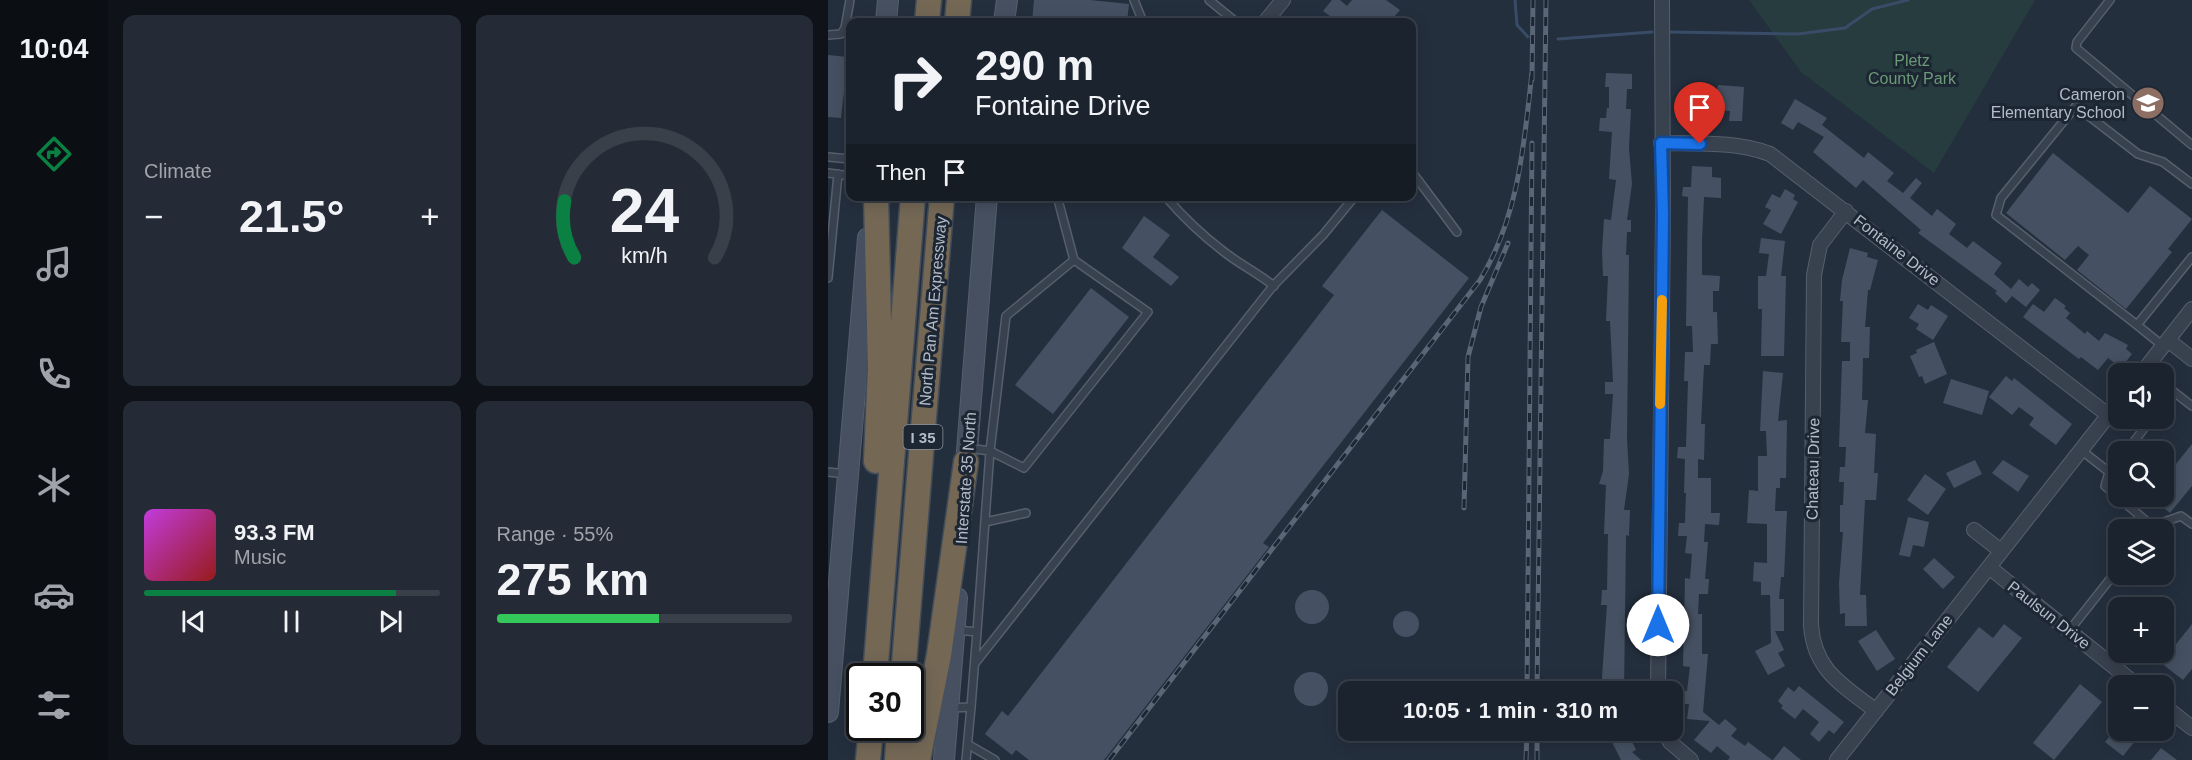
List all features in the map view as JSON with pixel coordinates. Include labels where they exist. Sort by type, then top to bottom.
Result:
[{"type":"highway","points":[[927,18],[929,0]]},
{"type":"highway","points":[[957,18],[959,0]]},
{"type":"highway","points":[[867,663],[880,368],[876,201]]},
{"type":"highway","name":"North Pan Am Expressway","points":[[875,663],[912,201]]},
{"type":"highway","name":"North Pan Am Expressway","points":[[904,663],[942,201]]},
{"type":"highway","points":[[918,760],[939,655],[967,455]]},
{"type":"highway","points":[[862,760],[863,741]]},
{"type":"highway","points":[[868,760],[870,741]]},
{"type":"highway","points":[[897,760],[898,741]]},
{"type":"main road","points":[[886,18],[888,0]]},
{"type":"main road","points":[[1005,18],[1007,0]]},
{"type":"main road","points":[[828,712],[871,201]]},
{"type":"main road","name":"Interstate 35 North","points":[[944,760],[987,201]]},
{"type":"street","points":[[1268,18],[1283,0]]},
{"type":"street","points":[[1658,681],[1663,215],[1662,0]]},
{"type":"street","name":"Fontaine Drive","points":[[1661,143],[1719,144],[1758,150],[1795,172],[2108,415]]},
{"type":"street","name":"Chateau Drive","points":[[1846,211],[1820,245],[1814,275],[1811,625],[1812,640],[1822,665],[1876,711]]},
{"type":"street","points":[[2150,363],[2191,313]]},
{"type":"street","points":[[2165,343],[2192,359]]},
{"type":"street","name":"Belgium Lane","points":[[1837,760],[2108,415]]},
{"type":"street","points":[[1974,530],[2001,551]]},
{"type":"street","name":"Paulsun Drive","points":[[1989,567],[2124,675]]},
{"type":"street","points":[[2174,714],[2192,728]]},
{"type":"street","points":[[1669,741],[1691,760]]},
{"type":"lane","points":[[847,18],[850,0]]},
{"type":"lane","points":[[1134,0],[1141,18]]},
{"type":"lane","points":[[1209,0],[1231,18]]},
{"type":"lane","points":[[2110,0],[2077,42],[2076,48],[2192,145]]},
{"type":"lane","points":[[828,35],[841,34],[846,22]]},
{"type":"lane","points":[[2165,343],[2137,325],[1996,216],[2001,198],[2076,106],[2138,154],[2163,162],[2192,184]]},
{"type":"lane","points":[[828,157],[846,159]]},
{"type":"lane","points":[[828,173],[846,175]]},
{"type":"lane","points":[[828,278],[838,174]]},
{"type":"lane","points":[[1416,177],[1457,232]]},
{"type":"lane","points":[[967,455],[990,451],[1024,468],[1148,312],[1074,260],[1058,201]]},
{"type":"lane","points":[[1169,201],[1187,221],[1225,253],[1251,267],[1274,285]]},
{"type":"lane","points":[[975,663],[1274,285],[1323,235],[1351,201]]},
{"type":"lane","points":[[2137,325],[2192,257]]},
{"type":"lane","points":[[966,760],[969,745],[990,451],[1006,316],[1074,260]]},
{"type":"lane","points":[[2174,392],[2192,406]]},
{"type":"lane","points":[[2134,441],[2144,429]]},
{"type":"lane","points":[[2081,450],[2108,471]]},
{"type":"lane","points":[[828,472],[849,474]]},
{"type":"lane","points":[[2128,507],[2141,519]]},
{"type":"lane","points":[[985,522],[1026,513]]},
{"type":"lane","points":[[2174,519],[2181,516],[2192,524]]},
{"type":"lane","points":[[2069,631],[2108,582]]},
{"type":"lane","points":[[955,630],[977,632]]},
{"type":"lane","points":[[949,708],[971,707]]},
{"type":"lane","points":[[969,745],[995,760]]},
{"type":"green space","name":"Pletz County Park","points":[[1749,0],[2035,0],[1934,173],[1801,72]]},
{"type":"building","points":[[1034,0],[1090,0],[1129,4],[1127,18],[1032,18]]},
{"type":"building","points":[[1332,0],[1340,0],[1347,6],[1352,0],[1386,0],[1400,10],[1393,18],[1333,18],[1323,11]]},
{"type":"building","points":[[828,55],[846,57],[841,118],[828,117]]},
{"type":"building","points":[[1606,73],[1632,74],[1632,89],[1627,89],[1626,109],[1631,109],[1629,148],[1632,184],[1627,220],[1631,220],[1631,232],[1627,232],[1626,255],[1629,255],[1627,439],[1629,474],[1624,510],[1630,510],[1629,536],[1626,535],[1624,681],[1602,681],[1607,605],[1601,605],[1602,590],[1607,590],[1608,534],[1604,534],[1606,485],[1599,484],[1603,471],[1604,439],[1610,439],[1613,394],[1605,394],[1605,382],[1613,382],[1610,321],[1606,321],[1608,276],[1603,276],[1602,251],[1604,219],[1611,220],[1616,180],[1609,179],[1612,132],[1599,131],[1600,118],[1606,118],[1607,108],[1609,108],[1609,87],[1605,87]]},
{"type":"building","points":[[1718,85],[1744,87],[1742,121],[1729,121],[1730,111],[1714,110]]},
{"type":"building","points":[[1683,91],[1699,91],[1700,113],[1677,113],[1676,100],[1683,99]]},
{"type":"building","points":[[1795,99],[1827,118],[1822,125],[1864,158],[1868,152],[1894,173],[1887,181],[1903,193],[1916,178],[1922,183],[1910,198],[1932,216],[1937,209],[1956,224],[1949,234],[1967,248],[1973,241],[2002,263],[1994,274],[2011,289],[2019,279],[2028,287],[2032,283],[2040,290],[2026,307],[2012,296],[2006,303],[1995,293],[1997,291],[1918,233],[1921,230],[1863,180],[1856,188],[1813,152],[1824,137],[1798,122],[1793,130],[1781,123]]},
{"type":"building","points":[[2053,153],[2128,213],[2150,186],[2192,219],[2168,249],[2172,252],[2126,309],[2077,270],[2089,255],[2078,246],[2065,260],[2006,213]]},
{"type":"building","points":[[1692,166],[1712,167],[1712,177],[1721,178],[1721,198],[1704,197],[1702,240],[1702,275],[1720,276],[1719,291],[1713,291],[1713,312],[1717,312],[1718,344],[1711,344],[1710,365],[1704,365],[1701,424],[1705,424],[1704,460],[1698,459],[1698,478],[1711,478],[1711,513],[1720,513],[1719,525],[1705,524],[1704,542],[1708,542],[1705,579],[1709,579],[1708,594],[1699,594],[1698,614],[1702,614],[1702,654],[1708,654],[1703,712],[1719,725],[1725,719],[1737,729],[1731,736],[1745,746],[1748,742],[1772,760],[1728,760],[1730,757],[1717,746],[1711,753],[1694,740],[1710,721],[1687,719],[1689,704],[1683,704],[1690,667],[1683,666],[1685,578],[1690,579],[1692,554],[1685,553],[1687,536],[1678,536],[1679,523],[1685,523],[1686,493],[1684,493],[1685,459],[1677,458],[1678,447],[1686,447],[1688,381],[1684,381],[1685,352],[1693,352],[1692,326],[1686,326],[1688,197],[1682,196],[1683,187],[1691,187]]},
{"type":"building","points":[[1785,189],[1795,195],[1793,199],[1798,202],[1781,234],[1763,224],[1771,210],[1765,207],[1772,194],[1780,198]]},
{"type":"building","points":[[1382,210],[1469,278],[1263,543],[1269,547],[1104,760],[1029,760],[1016,750],[1012,755],[985,734],[1002,711],[1008,716],[1334,295],[1322,286]]},
{"type":"building","points":[[1144,216],[1170,235],[1153,257],[1179,277],[1171,286],[1122,248]]},
{"type":"building","points":[[1761,238],[1785,241],[1781,276],[1786,276],[1784,356],[1761,356],[1762,309],[1758,309],[1758,276],[1766,276],[1769,254],[1759,253]]},
{"type":"building","points":[[1850,248],[1868,253],[1867,257],[1878,260],[1870,290],[1868,290],[1865,327],[1870,327],[1869,358],[1863,358],[1862,400],[1868,400],[1865,433],[1876,434],[1874,473],[1878,473],[1876,500],[1865,500],[1860,595],[1866,595],[1867,626],[1845,626],[1845,613],[1840,614],[1839,583],[1843,532],[1840,532],[1840,505],[1843,505],[1844,482],[1839,482],[1840,467],[1845,467],[1846,447],[1839,447],[1842,361],[1850,361],[1850,342],[1841,342],[1843,301],[1840,301],[1842,280]]},
{"type":"building","points":[[1091,288],[1129,317],[1053,414],[1015,385]]},
{"type":"building","points":[[2055,298],[2066,306],[2064,308],[2070,313],[2066,318],[2085,334],[2087,331],[2099,341],[2105,333],[2128,345],[2126,349],[2132,354],[2125,363],[2114,363],[2108,358],[2098,370],[2081,357],[2079,359],[2023,317],[2033,304],[2044,312]]},
{"type":"building","points":[[1918,304],[1928,310],[1931,305],[1948,316],[1933,340],[1916,329],[1919,324],[1909,318]]},
{"type":"building","points":[[1934,342],[1947,374],[1925,384],[1922,376],[1919,377],[1910,356],[1917,353],[1916,350]]},
{"type":"building","points":[[1763,371],[1783,373],[1778,421],[1787,420],[1786,478],[1780,478],[1780,488],[1776,488],[1775,511],[1787,511],[1784,577],[1781,577],[1779,599],[1784,599],[1784,631],[1775,631],[1784,650],[1778,653],[1785,666],[1768,675],[1755,651],[1771,643],[1770,595],[1761,595],[1761,582],[1753,581],[1754,562],[1767,563],[1767,524],[1747,523],[1749,490],[1758,491],[1758,456],[1767,456],[1766,431],[1760,431]]},
{"type":"building","points":[[2006,376],[2012,381],[2014,378],[2072,424],[2056,445],[2029,425],[2034,418],[2019,407],[2012,415],[1989,397]]},
{"type":"building","points":[[1951,379],[1989,391],[1982,415],[1943,403]]},
{"type":"building","points":[[2192,444],[2192,486],[2170,513],[2163,507],[2174,507],[2174,466]]},
{"type":"building","points":[[1975,460],[1982,474],[1954,488],[1946,473]]},
{"type":"building","points":[[2003,460],[2029,476],[2018,492],[1992,473]]},
{"type":"building","points":[[1925,474],[1946,489],[1928,515],[1907,500]]},
{"type":"building","points":[[1908,517],[1929,522],[1924,547],[1913,545],[1910,557],[1899,555]]},
{"type":"building","points":[[1934,558],[1955,577],[1943,589],[1923,569]]},
{"type":"building","points":[[1312,590],[1324,595],[1329,607],[1324,619],[1312,624],[1300,619],[1295,607],[1300,595]]},
{"type":"building","points":[[1406,611],[1415,615],[1419,624],[1415,633],[1406,637],[1397,633],[1393,624],[1397,615]]},
{"type":"building","points":[[2004,624],[2022,638],[1978,692],[1947,667],[1979,627],[1993,638]]},
{"type":"building","points":[[2192,624],[2192,669],[2183,680],[2161,663],[2174,663],[2174,647]]},
{"type":"building","points":[[1876,630],[1895,659],[1877,671],[1858,641]]},
{"type":"building","points":[[1311,672],[1323,677],[1328,689],[1323,701],[1311,706],[1299,701],[1294,689],[1299,677]]},
{"type":"building","points":[[2080,684],[2102,702],[2054,760],[2033,743]]},
{"type":"building","points":[[1799,686],[1844,722],[1834,734],[1829,730],[1819,742],[1810,734],[1819,722],[1803,709],[1795,719],[1781,708],[1783,706],[1778,701],[1788,687],[1794,692]]},
{"type":"building","points":[[2108,738],[2108,741],[2135,741],[2123,756],[2105,742]]},
{"type":"building","points":[[1612,741],[1632,741],[1636,750],[1632,752],[1641,760],[1621,760]]},
{"type":"building","points":[[1784,746],[1801,760],[1773,760]]},
{"type":"building","points":[[2161,748],[2177,760],[2151,760]]},
{"type":"waterway","points":[[1515,0],[1517,25],[1528,37]]},
{"type":"waterway","points":[[1669,32],[1798,34],[1845,28],[1872,9],[1908,0]]},
{"type":"waterway","points":[[1558,39],[1652,32]]},
{"type":"railway","points":[[1532,80],[1533,0]]},
{"type":"railway","points":[[1537,681],[1546,0]]},
{"type":"railway","points":[[1109,760],[1480,280],[1503,231],[1518,179],[1532,72]]},
{"type":"railway","points":[[1527,681],[1532,143]]},
{"type":"railway","points":[[1464,508],[1468,357],[1481,307],[1508,243]]},
{"type":"railway","points":[[1526,760],[1527,741]]},
{"type":"railway","points":[[1537,741],[1537,760]]},
{"type":"slow traffic","points":[[1660,404],[1662,300]]},
{"type":"place","name":"Cameron Elementary School","points":[[2148,103]]},
{"type":"route","points":[[1658,625],[1663,215],[1661,143],[1700,144]]}]
